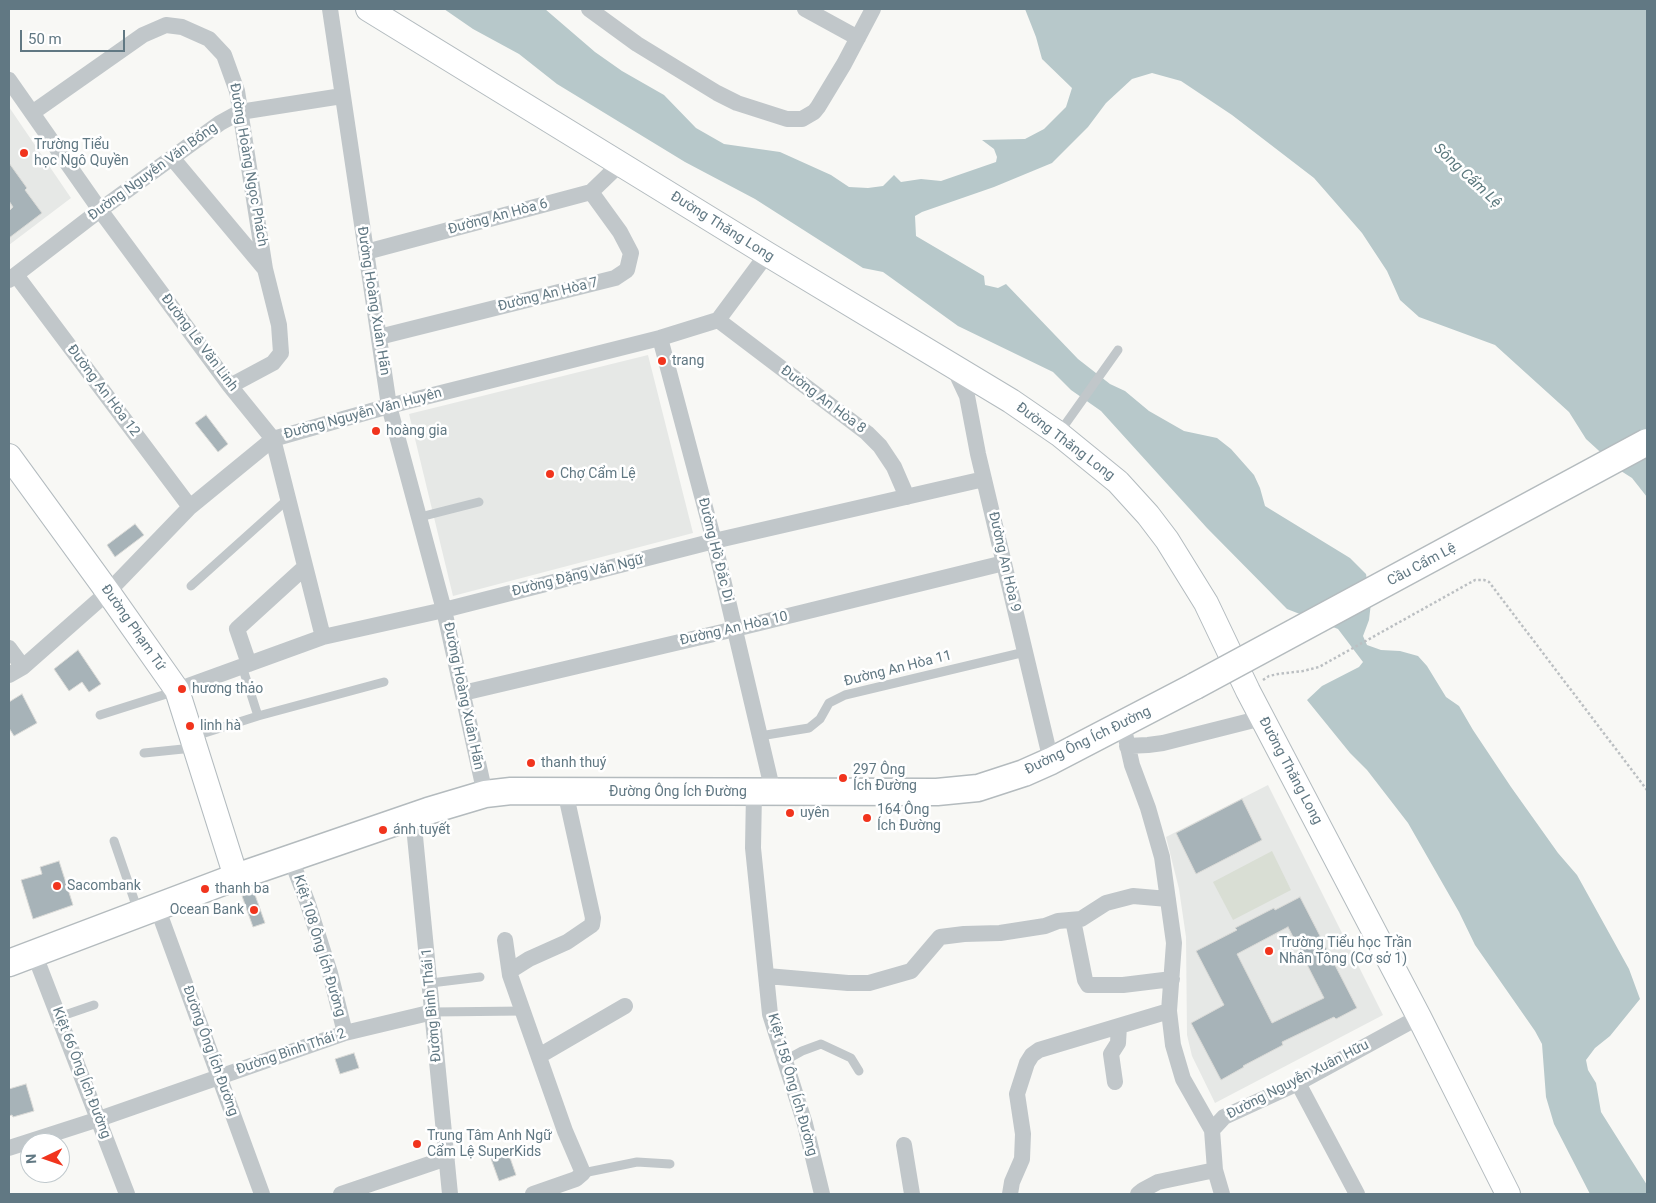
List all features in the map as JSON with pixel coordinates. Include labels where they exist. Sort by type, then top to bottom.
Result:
[{"type":"main road","name":"Cầu Cẩm Lệ","points":[[1195,686],[1647,442]]},
{"type":"main road","name":"Đường Ông Ích Đường","points":[[9,963],[236,877],[453,802],[485,794],[511,791],[937,792],[978,788],[1125,735],[1195,686]]},
{"type":"street","name":"Đường Hoàng Xuân Hãn","points":[[330,9],[389,406],[444,610],[485,794]]},
{"type":"street","name":"Đường Thăng Long","points":[[368,9],[767,254],[1012,401],[1064,426],[1118,482],[1148,515],[1167,540],[1206,603],[1248,691],[1508,1194]]},
{"type":"street","points":[[589,9],[637,44],[717,93],[737,103],[787,119],[802,119],[814,112],[844,64],[873,9]]},
{"type":"street","points":[[805,9],[858,38]]},
{"type":"street","name":"Đường Hoàng Ngọc Phách","points":[[32,113],[143,36],[166,25],[182,27],[209,39],[224,55],[237,91],[265,269],[279,324],[281,353],[273,363],[230,386]]},
{"type":"street","name":"Đường Lê Văn Linh","points":[[9,80],[100,210],[230,386],[273,439],[322,637]]},
{"type":"street","name":"Đường Nguyễn Văn Bổng","points":[[12,278],[100,210],[220,123],[240,112],[342,96]]},
{"type":"street","points":[[173,158],[265,269]]},
{"type":"street","name":"Đường An Hòa 6","points":[[366,252],[591,192],[620,164]]},
{"type":"street","name":"Đường An Hòa 7","points":[[379,338],[615,278],[627,270],[631,253],[620,232],[591,192]]},
{"type":"street","points":[[718,320],[767,254]]},
{"type":"street","name":"Đường An Hòa 12","points":[[12,278],[190,507]]},
{"type":"street","name":"Đường Nguyễn Văn Huyên","points":[[16,671],[108,592],[190,507],[273,439],[389,406],[660,338],[718,320]]},
{"type":"street","name":"Đường An Hòa 8","points":[[718,320],[867,433],[880,446],[894,467],[907,497]]},
{"type":"street","name":"Đường Hồ Đắc Di","points":[[660,338],[714,541],[760,736],[764,792]]},
{"type":"street","name":"Đường An Hòa 9","points":[[953,365],[967,396],[978,454],[1050,761]]},
{"type":"street","name":"Đường Phạm Tứ","points":[[9,456],[177,690],[236,877]]},
{"type":"street","name":"Đường Đặng Văn Ngữ","points":[[177,690],[322,637],[444,610],[714,541],[984,479]]},
{"type":"street","name":"Đường An Hòa 10","points":[[463,693],[1004,563]]},
{"type":"street","points":[[246,665],[237,629],[305,568]]},
{"type":"street","points":[[9,648],[16,671]]},
{"type":"street","points":[[1223,1193],[1215,1170],[1212,1130],[1183,1079],[1173,1045],[1170,1011],[1174,944],[1162,857],[1148,808],[1132,765],[1125,735],[1163,743],[1262,718]]},
{"type":"street","points":[[510,971],[529,959],[567,942],[590,928],[593,922],[565,791]]},
{"type":"street","name":"Kiệt 158 Ông Ích Đường","points":[[764,792],[753,848],[767,976],[767,995],[770,1014],[805,1124],[822,1194]]},
{"type":"street","name":"Đường Bình Thái 1","points":[[414,816],[450,1194]]},
{"type":"street","name":"Kiệt 108 Ông Ích Đường","points":[[291,859],[307,901],[330,973],[346,1033]]},
{"type":"street","points":[[767,976],[848,984],[869,983],[912,971],[940,937],[1000,933],[1045,926],[1058,921],[1081,919],[1106,904],[1133,896],[1168,899]]},
{"type":"street","name":"Đường Ông Ích Đường","points":[[148,911],[220,1077],[262,1194]]},
{"type":"street","points":[[1073,920],[1085,980],[1088,985],[1123,985],[1172,979]]},
{"type":"street","points":[[505,940],[510,971],[565,1131],[583,1172],[576,1179],[533,1194]]},
{"type":"street","name":"Kiệt 66 Ông Ích Đường","points":[[34,953],[127,1194]]},
{"type":"street","points":[[539,1056],[625,1006]]},
{"type":"street","points":[[1010,1194],[1012,1182],[1022,1158],[1023,1134],[1017,1094],[1032,1055],[1039,1050],[1170,1011]]},
{"type":"street","name":"Đường Bình Thái 2","points":[[9,1148],[99,1119],[346,1033],[433,1012]]},
{"type":"street","name":"Đường Nguyễn Xuân Hữu","points":[[1212,1130],[1224,1117],[1298,1083],[1418,1017]]},
{"type":"street","points":[[1115,1082],[1111,1054],[1118,1043],[1118,1026]]},
{"type":"street","points":[[1298,1083],[1358,1194]]},
{"type":"street","points":[[904,1145],[912,1194]]},
{"type":"street","points":[[341,1194],[447,1158]]},
{"type":"street","points":[[1138,1194],[1158,1182],[1215,1170]]},
{"type":"lane","points":[[1064,426],[1118,350]]},
{"type":"lane","points":[[191,586],[288,499]]},
{"type":"lane","points":[[420,517],[479,502]]},
{"type":"lane","name":"Đường An Hòa 11","points":[[760,736],[809,728],[820,720],[828,703],[846,695],[1025,652]]},
{"type":"lane","points":[[246,665],[258,716]]},
{"type":"lane","points":[[144,753],[193,742],[258,716],[384,682]]},
{"type":"lane","points":[[100,715],[177,690]]},
{"type":"lane","points":[[114,841],[148,911]]},
{"type":"lane","points":[[431,983],[480,977]]},
{"type":"lane","points":[[60,1017],[94,1005]]},
{"type":"lane","points":[[433,1012],[524,1011]]},
{"type":"lane","points":[[784,1061],[821,1044],[851,1058],[859,1070]]},
{"type":"lane","points":[[583,1172],[637,1162],[670,1164]]},
{"type":"path","points":[[1248,691],[1269,676],[1311,670],[1480,579],[1489,582],[1647,790]]},
{"type":"shaded area","name":"Trường Tiểu học Ngô Quyền","points":[[9,107],[71,198],[9,245]]},
{"type":"shaded area","name":"Chợ Cẩm Lệ","points":[[648,355],[693,533],[453,596],[409,414]]},
{"type":"shaded area","name":"Trường Tiểu học Trần Nhân Tông (Cơ sở 1)","points":[[1268,785],[1383,1015],[1215,1103],[1192,1056],[1187,1035],[1186,937],[1179,889],[1166,837]]},
{"type":"shaded area","points":[[1272,851],[1291,890],[1233,920],[1213,882]]},
{"type":"water","name":"Sông Cẩm Lệ","points":[[444,9],[545,9],[595,52],[622,71],[664,95],[696,128],[724,144],[780,152],[831,175],[849,187],[868,188],[883,186],[894,175],[901,182],[921,179],[941,181],[996,162],[997,157],[994,149],[982,140],[1025,139],[1044,129],[1066,107],[1072,88],[1042,59],[1025,9],[1647,9],[1647,497],[1632,478],[1621,471],[1586,439],[1569,412],[1495,345],[1419,317],[1400,300],[1387,271],[1362,233],[1314,178],[1232,115],[1181,81],[1152,73],[1132,79],[1106,103],[1088,127],[1052,163],[915,216],[916,236],[984,276],[985,285],[998,288],[1006,284],[1078,359],[1110,384],[1125,391],[1149,411],[1184,431],[1217,438],[1231,449],[1254,475],[1265,506],[1350,558],[1366,574],[1371,603],[1369,620],[1363,636],[1367,645],[1381,650],[1400,651],[1418,656],[1427,666],[1446,697],[1459,706],[1511,787],[1558,853],[1577,875],[1629,969],[1640,999],[1610,1036],[1595,1048],[1586,1060],[1588,1070],[1596,1083],[1601,1112],[1647,1185],[1647,1194],[1590,1194],[1554,1124],[1546,1097],[1542,1044],[1535,1031],[1475,945],[1459,912],[1408,823],[1367,770],[1350,753],[1307,700],[1322,686],[1359,667],[1363,662],[1338,629],[1287,609],[1207,528],[1101,411],[1071,390],[1053,372],[958,326],[883,272],[863,268],[755,199],[685,162],[557,84],[519,54],[473,29]]},
{"type":"building","points":[[9,163],[27,188],[25,190],[42,213],[9,238],[9,211],[13,207],[9,201]]},
{"type":"building","points":[[206,415],[228,444],[218,452],[195,423]]},
{"type":"building","points":[[135,524],[144,535],[115,557],[107,545]]},
{"type":"building","points":[[78,650],[101,684],[89,692],[82,682],[69,691],[54,669]]},
{"type":"building","points":[[22,694],[37,723],[14,736],[9,728],[9,702]]},
{"type":"building","points":[[1242,799],[1262,840],[1196,874],[1176,833]]},
{"type":"building","points":[[59,861],[73,905],[33,919],[21,880],[42,874],[40,867]]},
{"type":"building","name":"Ocean Bank","points":[[254,892],[265,923],[253,927],[242,896]]},
{"type":"building","points":[[1300,897],[1357,1008],[1282,1042],[1283,1045],[1221,1080],[1191,1023],[1224,1005],[1196,951],[1237,930],[1235,928],[1274,908],[1275,910]],"holes":[[[1288,927],[1324,998],[1272,1023],[1237,954]]]},
{"type":"building","points":[[354,1053],[359,1068],[340,1074],[335,1059]]},
{"type":"building","points":[[26,1084],[34,1111],[13,1117],[12,1115],[9,1116],[9,1089]]},
{"type":"building","points":[[507,1149],[516,1175],[499,1181],[490,1156]]},
{"type":"place","name":"Trường Tiểu học Ngô Quyền","points":[[24,153]]},
{"type":"place","name":"trang","points":[[662,361]]},
{"type":"place","name":"hoàng gia","points":[[376,431]]},
{"type":"place","name":"Chợ Cẩm Lệ","points":[[550,474]]},
{"type":"place","name":"hương thảo","points":[[182,689]]},
{"type":"place","name":"linh hà","points":[[190,726]]},
{"type":"place","name":"thanh thuý","points":[[531,763]]},
{"type":"place","name":"297 Ông Ích Đường","points":[[843,778]]},
{"type":"place","name":"uyên","points":[[790,813]]},
{"type":"place","name":"164 Ông Ích Đường","points":[[867,818]]},
{"type":"place","name":"ánh tuyết","points":[[383,830]]},
{"type":"place","name":"Sacombank","points":[[57,886]]},
{"type":"place","name":"thanh ba","points":[[205,889]]},
{"type":"place","name":"Ocean Bank","points":[[254,910]]},
{"type":"place","name":"Trường Tiểu học Trần Nhân Tông (Cơ sở 1)","points":[[1269,951]]},
{"type":"place","name":"Trung Tâm Anh Ngữ Cẩm Lệ SuperKids","points":[[417,1144]]}]
